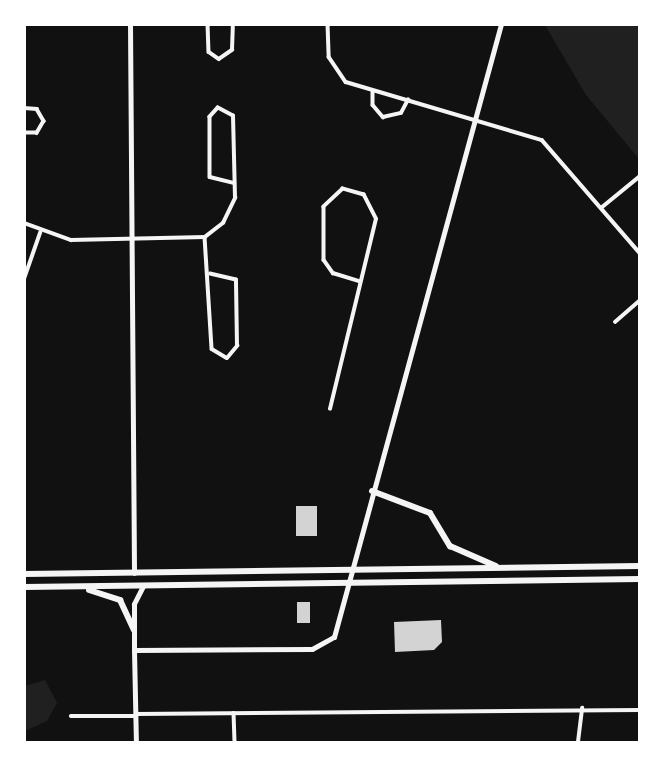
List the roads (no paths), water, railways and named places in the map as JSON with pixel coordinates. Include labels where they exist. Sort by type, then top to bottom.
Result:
[{"type":"main road","points":[[130,24],[134,573]]},
{"type":"main road","points":[[134,650],[312,649],[334,637],[473,118],[501,24]]},
{"type":"main road","points":[[372,491],[430,513],[463,556],[508,568]]},
{"type":"main road","points":[[24,574],[639,566]]},
{"type":"main road","points":[[24,589],[639,579]]},
{"type":"main road","points":[[136,743],[134,604],[143,586]]},
{"type":"main road","points":[[24,589],[113,595],[134,630]]},
{"type":"street","points":[[208,24],[209,52],[219,59],[232,50],[233,24]]},
{"type":"street","points":[[328,24],[333,67],[346,82],[542,140],[639,253]]},
{"type":"street","points":[[373,92],[373,105],[383,117],[401,113],[408,100]]},
{"type":"street","points":[[24,108],[37,108],[44,121],[37,133],[24,133]]},
{"type":"street","points":[[24,223],[40,233],[131,240],[205,237],[229,215],[234,183],[233,116],[219,108],[210,117],[210,177],[234,183]]},
{"type":"street","points":[[601,208],[639,177]]},
{"type":"street","points":[[330,409],[376,215],[364,195],[343,189],[324,207],[324,260],[330,272],[360,281]]},
{"type":"street","points":[[24,279],[40,233]]},
{"type":"street","points":[[205,237],[212,274],[212,349],[227,358],[237,346],[236,280],[212,274]]},
{"type":"street","points":[[615,322],[639,300]]},
{"type":"street","points":[[71,716],[582,708],[639,710]]},
{"type":"street","points":[[578,743],[582,708]]},
{"type":"street","points":[[234,713],[234,743]]}]
